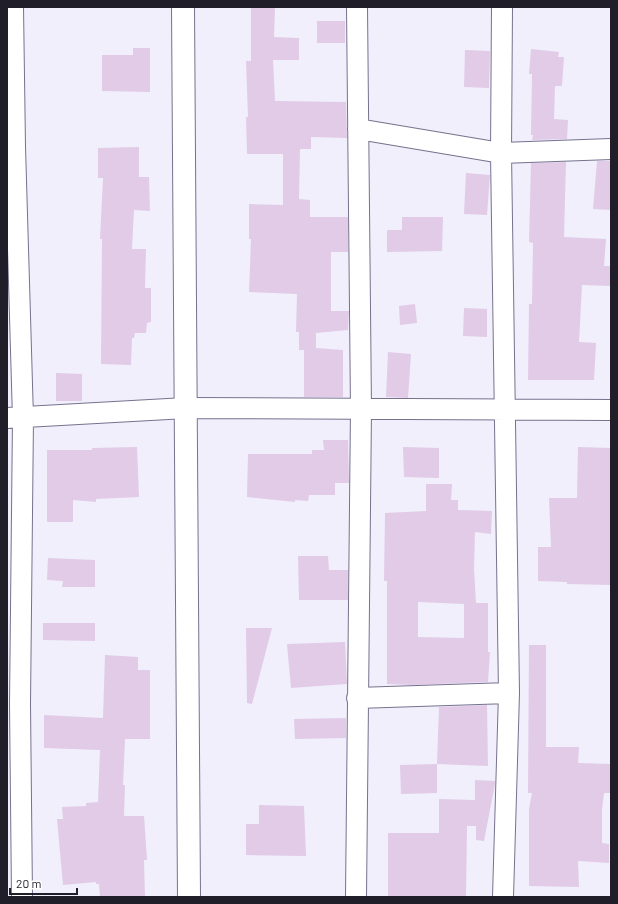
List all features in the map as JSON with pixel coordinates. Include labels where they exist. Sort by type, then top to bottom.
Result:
[{"type":"street","points":[[13,7],[11,147],[15,418],[14,704],[22,897]]},
{"type":"street","points":[[183,7],[186,408],[186,682],[189,897]]},
{"type":"street","points":[[356,897],[361,409],[357,7]]},
{"type":"street","points":[[502,7],[502,153],[509,693],[503,897]]},
{"type":"street","points":[[358,129],[502,153],[611,149]]},
{"type":"street","points":[[15,418],[186,408],[611,410]]},
{"type":"street","points":[[358,698],[509,693]]},
{"type":"building","points":[[251,7],[275,7],[274,37],[299,38],[299,60],[273,60],[275,101],[346,102],[347,138],[311,137],[311,149],[300,149],[299,199],[310,200],[310,217],[348,217],[348,252],[331,252],[331,311],[349,311],[348,330],[316,333],[316,348],[343,350],[343,397],[304,397],[304,350],[299,350],[299,332],[296,332],[297,294],[249,292],[251,239],[249,239],[249,204],[283,205],[283,154],[247,154],[246,117],[248,117],[246,61],[251,61]]},
{"type":"building","points":[[317,21],[345,21],[345,43],[317,43]]},
{"type":"building","points":[[133,48],[150,48],[150,92],[102,91],[102,55],[133,55]]},
{"type":"building","points":[[531,49],[559,52],[558,57],[564,57],[562,86],[555,86],[554,119],[568,120],[567,139],[532,140],[532,74],[529,74]]},
{"type":"building","points":[[465,50],[490,51],[489,88],[464,87]]},
{"type":"building","points":[[139,147],[139,177],[149,177],[150,211],[134,210],[132,249],[146,249],[145,288],[151,288],[151,322],[147,323],[146,333],[135,333],[134,338],[132,338],[131,365],[101,364],[102,239],[100,239],[103,178],[98,178],[98,148]]},
{"type":"building","points":[[597,161],[611,161],[611,210],[593,209]]},
{"type":"building","points":[[566,162],[564,237],[606,239],[604,266],[611,266],[611,286],[582,285],[579,342],[596,343],[594,380],[528,380],[529,304],[532,304],[533,243],[529,242],[531,163]]},
{"type":"building","points":[[466,173],[490,175],[487,215],[464,214]]},
{"type":"building","points":[[402,217],[443,217],[442,251],[387,252],[387,230],[402,230]]},
{"type":"building","points":[[415,304],[417,323],[400,325],[399,306]]},
{"type":"building","points":[[464,308],[487,309],[487,337],[463,336]]},
{"type":"building","points":[[388,352],[411,354],[408,398],[386,397]]},
{"type":"building","points":[[56,373],[82,374],[82,401],[56,401]]},
{"type":"building","points":[[323,440],[348,440],[349,483],[335,483],[335,495],[309,495],[308,501],[295,500],[295,502],[247,497],[248,454],[312,454],[312,450],[324,450]]},
{"type":"building","points":[[137,447],[139,497],[96,499],[96,502],[73,500],[73,522],[47,522],[47,450],[92,450],[92,448]]},
{"type":"building","points":[[403,447],[439,448],[439,478],[404,477]]},
{"type":"building","points":[[578,447],[611,448],[611,585],[567,584],[567,582],[538,581],[538,547],[551,547],[549,498],[577,498]]},
{"type":"building","points":[[426,484],[452,484],[451,500],[458,500],[458,510],[492,511],[491,534],[475,532],[474,569],[476,603],[488,603],[488,652],[490,652],[488,682],[411,685],[387,684],[387,581],[384,581],[385,513],[426,511]],"holes":[[[418,602],[464,604],[464,638],[418,637]]]},
{"type":"building","points":[[298,556],[328,556],[329,570],[348,570],[348,600],[299,600]]},
{"type":"building","points":[[48,558],[95,560],[95,587],[62,587],[63,581],[47,580]]},
{"type":"building","points":[[43,623],[95,623],[95,641],[43,640]]},
{"type":"building","points":[[246,628],[272,628],[252,704],[247,703]]},
{"type":"building","points":[[345,642],[347,684],[291,688],[287,644]]},
{"type":"building","points":[[529,645],[546,645],[546,747],[579,747],[578,763],[611,764],[611,793],[604,793],[602,810],[602,843],[609,844],[609,863],[578,861],[579,887],[529,886],[529,809],[532,793],[528,793]]},
{"type":"building","points":[[105,655],[138,657],[138,670],[150,670],[150,739],[125,739],[123,785],[125,785],[124,816],[144,816],[147,860],[144,860],[145,897],[100,897],[99,884],[96,884],[96,882],[63,885],[57,819],[63,819],[62,807],[86,806],[86,803],[98,802],[100,750],[44,748],[44,715],[103,718]]},
{"type":"building","points":[[487,705],[488,766],[437,764],[439,707]]},
{"type":"building","points":[[346,718],[346,738],[295,739],[294,719]]},
{"type":"building","points":[[437,764],[437,793],[401,794],[400,765]]},
{"type":"building","points":[[475,780],[495,781],[495,784],[484,841],[476,840],[476,826],[467,826],[466,897],[388,897],[388,833],[439,833],[439,799],[475,800]]},
{"type":"building","points":[[259,805],[304,806],[306,856],[246,855],[246,824],[259,824]]}]
